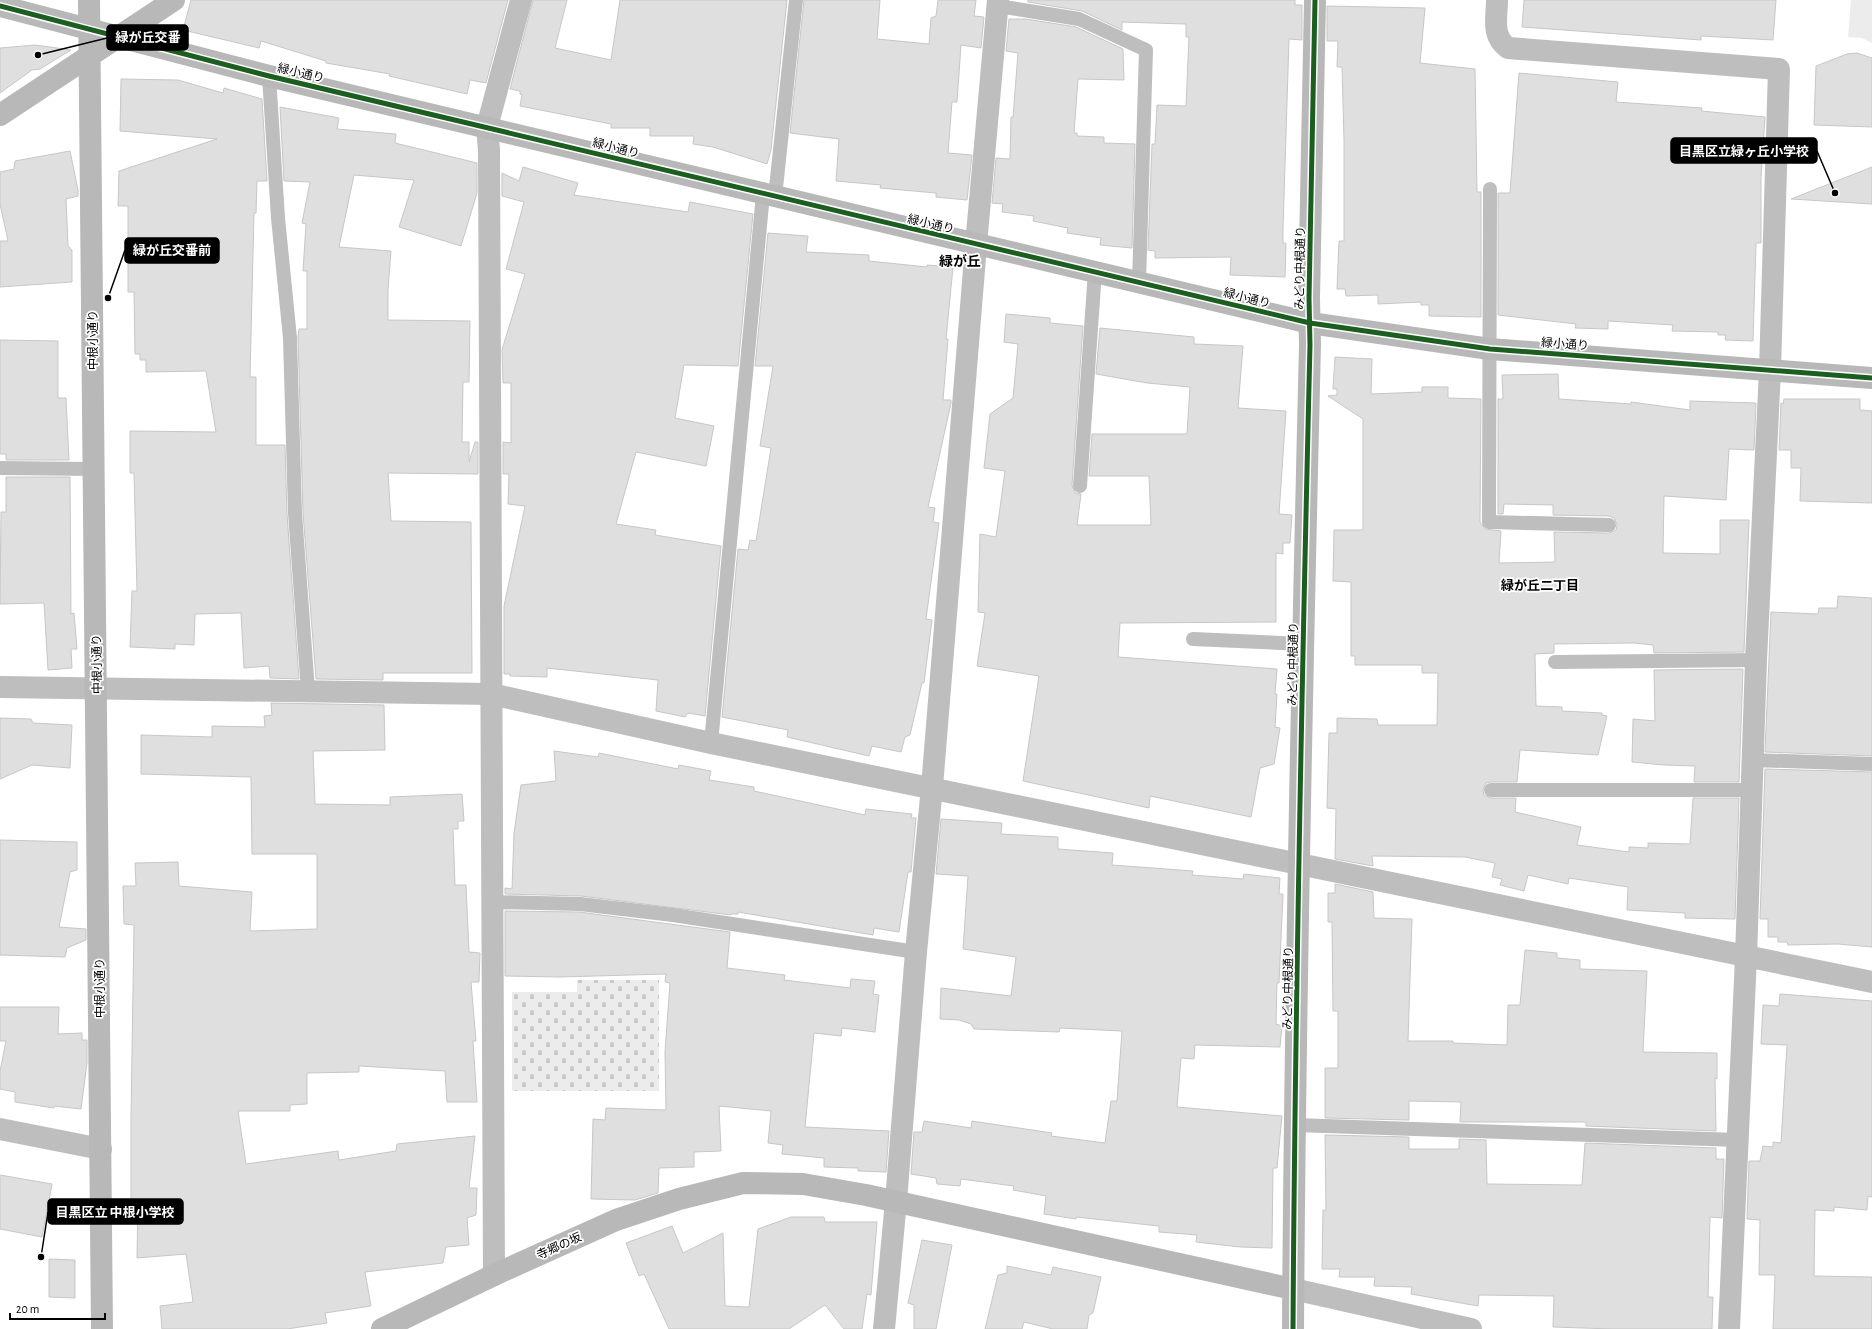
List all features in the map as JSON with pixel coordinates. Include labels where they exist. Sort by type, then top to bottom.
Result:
[{"type":"street","name":"中根小通り","points":[[89,0],[91,56],[102,1329]]},
{"type":"street","points":[[0,116],[174,0]]},
{"type":"street","points":[[494,1275],[489,150],[487,127],[520,0]]},
{"type":"street","name":"みどり中根通り","points":[[1293,1329],[1295,1125],[1315,0]]},
{"type":"street","points":[[1497,0],[1496,34],[1500,43],[1508,48],[1779,69],[1770,370],[1756,660],[1746,957],[1729,1329]]},
{"type":"street","points":[[884,1329],[916,952],[932,787],[976,245],[998,3]]},
{"type":"street","name":"緑小通り","points":[[0,6],[269,76],[487,127],[769,196],[976,245],[1095,271],[1310,323],[1490,349],[1872,378]]},
{"type":"street","points":[[0,687],[308,690],[491,694],[711,743],[932,787],[1872,982]]},
{"type":"street","points":[[0,1129],[101,1148]]},
{"type":"street","name":"寺郷の坂","points":[[382,1329],[494,1275],[616,1220],[679,1199],[743,1183],[803,1184],[896,1201],[1293,1289]]},
{"type":"street","points":[[1293,1289],[1471,1329]]},
{"type":"lane","points":[[711,743],[769,196],[796,0]]},
{"type":"lane","points":[[998,3],[1079,19],[1146,50],[1139,282]]},
{"type":"lane","points":[[269,76],[278,218],[290,338],[295,513],[308,690]]},
{"type":"lane","points":[[1490,189],[1488,522],[1609,525]]},
{"type":"lane","points":[[1080,486],[1095,271]]},
{"type":"lane","points":[[0,468],[94,469]]},
{"type":"lane","points":[[1193,639],[1303,644]]},
{"type":"lane","points":[[1555,662],[1756,660]]},
{"type":"lane","points":[[1752,760],[1872,764]]},
{"type":"lane","points":[[1491,790],[1751,790]]},
{"type":"lane","points":[[492,902],[596,906],[681,916],[916,952]]},
{"type":"lane","points":[[1295,1125],[1738,1140]]},
{"type":"green space","points":[[1851,0],[1872,0],[1872,43],[1862,38],[1848,37]]},
{"type":"green space","points":[[577,980],[659,980],[659,1091],[512,1091],[512,992],[577,992]]},
{"type":"building","points":[[191,0],[508,0],[486,83],[470,80],[467,94],[389,76],[390,74],[326,63],[326,61],[261,41],[259,48],[183,30]]},
{"type":"building","points":[[533,0],[567,0],[555,48],[611,60],[620,0],[787,0],[771,150],[767,164],[713,147],[693,144],[694,136],[650,136],[650,128],[611,128],[611,124],[520,106],[522,95],[520,94],[520,91],[510,89]]},
{"type":"building","points":[[804,0],[880,0],[877,39],[929,44],[931,18],[936,16],[938,0],[976,0],[974,16],[984,17],[981,48],[961,45],[957,102],[952,102],[948,153],[972,155],[967,200],[936,197],[936,193],[880,188],[881,185],[836,181],[839,139],[790,133]]},
{"type":"building","points":[[1028,0],[1295,0],[1295,5],[1302,5],[1302,40],[1289,39],[1283,228],[1283,243],[1286,243],[1285,277],[1230,275],[1231,257],[1155,258],[1155,251],[1148,250],[1152,144],[1155,144],[1157,105],[1186,106],[1189,37],[1186,37],[1186,24],[1122,22],[1122,30],[1082,11],[1028,2]]},
{"type":"building","points":[[1524,0],[1776,0],[1773,40],[1701,36],[1701,40],[1522,27]]},
{"type":"building","points":[[1327,6],[1425,8],[1420,63],[1475,69],[1477,192],[1481,192],[1481,317],[1429,316],[1429,305],[1421,305],[1421,302],[1378,304],[1378,295],[1346,296],[1345,289],[1337,289],[1339,241],[1344,241],[1342,67],[1337,67],[1338,41],[1327,41]]},
{"type":"building","points":[[1009,19],[1026,19],[1076,27],[1123,49],[1124,80],[1078,79],[1074,133],[1077,133],[1077,136],[1104,137],[1104,143],[1135,144],[1132,248],[1100,245],[1101,238],[1067,233],[1068,228],[1033,221],[1034,216],[1002,212],[1003,204],[992,203],[996,158],[1010,159],[1011,117],[1013,117],[1018,53],[1006,51]]},
{"type":"building","points":[[35,45],[71,50],[40,69],[32,70],[0,93],[0,48]]},
{"type":"building","points":[[1857,53],[1872,58],[1872,127],[1814,125],[1816,66],[1847,54]]},
{"type":"building","points":[[1519,73],[1618,82],[1616,102],[1702,108],[1701,111],[1765,117],[1761,177],[1761,243],[1756,243],[1753,341],[1725,340],[1726,335],[1718,335],[1718,332],[1672,331],[1673,325],[1608,321],[1608,329],[1575,328],[1576,324],[1498,315],[1498,193],[1510,193]]},
{"type":"building","points":[[121,79],[178,80],[223,93],[224,88],[262,99],[267,181],[257,181],[256,213],[254,213],[250,377],[256,377],[256,445],[285,445],[287,514],[299,679],[270,678],[269,666],[244,668],[241,613],[195,614],[194,645],[175,644],[175,649],[130,647],[132,591],[137,591],[134,473],[130,473],[130,431],[216,432],[206,371],[146,372],[146,360],[140,360],[140,354],[135,354],[134,292],[128,292],[128,206],[118,206],[119,171],[217,139],[120,131]]},
{"type":"building","points":[[280,107],[339,118],[337,129],[396,134],[395,143],[477,163],[477,193],[461,246],[399,227],[414,180],[354,175],[339,247],[391,251],[388,290],[388,320],[470,321],[469,382],[463,382],[462,442],[469,442],[469,462],[475,442],[478,442],[478,474],[388,473],[391,521],[471,522],[472,673],[383,673],[383,680],[316,679],[303,513],[298,337],[299,329],[307,329],[307,271],[303,271],[306,224],[302,223],[310,182],[284,181]]},
{"type":"building","points":[[70,151],[78,190],[78,196],[66,199],[68,246],[72,250],[72,282],[0,287],[0,241],[8,241],[0,204],[0,172],[14,169],[15,161]]},
{"type":"building","points":[[523,167],[578,183],[574,195],[688,212],[690,202],[753,214],[738,366],[684,365],[675,418],[714,426],[706,466],[636,452],[616,524],[656,530],[655,535],[721,546],[705,716],[688,713],[685,717],[656,711],[658,680],[547,668],[547,677],[510,676],[510,674],[504,674],[504,606],[525,506],[508,504],[509,474],[503,474],[503,442],[511,443],[511,383],[503,383],[502,350],[525,274],[506,269],[524,202],[502,196],[502,173],[519,181]]},
{"type":"building","points":[[1872,167],[1872,204],[1791,199]]},
{"type":"building","points":[[768,233],[808,236],[806,252],[869,255],[869,261],[927,267],[927,265],[953,267],[946,339],[948,339],[943,400],[951,400],[951,403],[928,507],[935,508],[933,522],[939,523],[926,619],[932,620],[924,683],[922,683],[910,735],[905,737],[901,752],[872,746],[869,756],[787,737],[788,730],[722,717],[738,549],[748,550],[750,540],[756,541],[771,448],[760,446],[773,366],[755,366]]},
{"type":"building","points":[[1006,314],[1050,318],[1050,323],[1083,326],[1072,485],[1075,493],[1081,494],[1077,525],[1151,525],[1149,476],[1089,476],[1092,434],[1187,434],[1190,387],[1147,383],[1096,374],[1100,328],[1194,337],[1194,344],[1243,346],[1238,408],[1286,411],[1279,514],[1292,515],[1290,543],[1283,543],[1283,554],[1276,553],[1276,622],[1120,623],[1118,657],[1277,669],[1275,727],[1280,728],[1274,764],[1260,768],[1251,817],[1150,796],[1149,808],[1023,781],[1039,676],[977,666],[985,613],[978,612],[980,534],[996,537],[1005,471],[984,468],[990,414],[1013,398],[1018,344],[1004,342]]},
{"type":"building","points":[[0,340],[58,341],[58,398],[66,398],[69,460],[6,460],[6,454],[0,454]]},
{"type":"building","points":[[1335,357],[1372,359],[1371,394],[1422,392],[1422,387],[1448,387],[1448,398],[1481,399],[1480,522],[1485,529],[1501,531],[1499,563],[1555,562],[1554,532],[1609,533],[1616,530],[1617,525],[1614,518],[1609,516],[1553,515],[1553,505],[1504,504],[1503,514],[1498,514],[1498,399],[1503,399],[1502,375],[1558,374],[1559,399],[1631,404],[1631,402],[1690,410],[1690,401],[1756,403],[1754,450],[1729,449],[1726,500],[1664,496],[1663,553],[1720,554],[1720,520],[1749,520],[1744,652],[1654,653],[1653,645],[1634,643],[1554,644],[1554,653],[1535,654],[1536,706],[1562,707],[1562,711],[1602,713],[1602,715],[1607,716],[1598,755],[1520,750],[1517,782],[1486,783],[1483,790],[1484,795],[1491,798],[1516,798],[1515,812],[1581,827],[1577,845],[1629,852],[1629,847],[1648,848],[1648,843],[1690,844],[1693,798],[1739,798],[1735,919],[1685,918],[1685,913],[1627,910],[1628,887],[1569,878],[1568,884],[1528,875],[1524,891],[1500,885],[1502,879],[1492,877],[1495,863],[1465,857],[1372,856],[1373,866],[1335,859],[1336,809],[1327,808],[1329,733],[1337,733],[1337,718],[1377,719],[1378,725],[1437,725],[1438,673],[1422,673],[1422,665],[1355,665],[1355,656],[1351,656],[1351,582],[1333,581],[1334,530],[1363,530],[1363,419],[1328,396],[1337,395],[1337,389],[1333,389]]},
{"type":"building","points":[[1784,399],[1860,399],[1860,410],[1872,411],[1872,503],[1800,501],[1801,468],[1791,468],[1791,450],[1779,450],[1781,403],[1783,404]]},
{"type":"building","points":[[6,477],[70,477],[71,614],[74,613],[77,649],[71,649],[72,668],[48,670],[44,603],[0,604],[1,512],[6,512]]},
{"type":"building","points":[[1838,596],[1872,598],[1872,756],[1765,752],[1771,612],[1818,614],[1819,608],[1837,608]]},
{"type":"building","points":[[1743,669],[1739,782],[1694,782],[1695,766],[1632,762],[1633,719],[1655,721],[1654,670]]},
{"type":"building","points":[[271,703],[384,705],[385,750],[313,751],[315,804],[390,805],[390,797],[462,794],[464,821],[458,821],[458,829],[453,829],[455,885],[466,885],[469,952],[480,953],[479,982],[471,982],[476,1041],[473,1041],[477,1102],[447,1102],[445,1071],[359,1066],[359,1072],[307,1073],[307,1104],[290,1105],[290,1111],[238,1111],[246,1164],[338,1151],[339,1160],[396,1151],[397,1144],[475,1136],[469,1188],[477,1188],[476,1215],[467,1218],[469,1245],[446,1247],[443,1263],[365,1272],[371,1306],[325,1313],[327,1323],[287,1329],[162,1329],[160,1306],[193,1302],[186,1254],[137,1258],[138,1202],[131,1202],[134,925],[124,924],[123,886],[136,886],[135,863],[178,862],[179,886],[252,892],[250,931],[317,929],[317,854],[252,854],[251,777],[141,774],[141,735],[212,737],[212,726],[265,727],[264,716],[272,715]]},
{"type":"building","points":[[0,718],[31,719],[33,723],[72,725],[70,768],[32,765],[0,779]]},
{"type":"building","points":[[554,751],[598,757],[599,753],[678,769],[679,765],[711,771],[709,780],[754,787],[754,791],[865,815],[866,809],[912,814],[911,818],[916,818],[911,872],[908,872],[899,932],[874,928],[873,935],[738,912],[738,914],[731,915],[581,896],[505,894],[505,888],[512,889],[514,833],[521,785],[556,781]]},
{"type":"building","points":[[1765,769],[1872,772],[1872,947],[1838,944],[1788,945],[1787,942],[1778,942],[1778,937],[1768,937],[1768,919],[1760,919]]},
{"type":"building","points":[[941,819],[1002,823],[1001,834],[1058,837],[1058,849],[1113,853],[1112,865],[1193,871],[1192,875],[1243,879],[1244,874],[1280,878],[1279,894],[1283,894],[1279,983],[1277,983],[1276,1024],[1282,1026],[1280,1047],[1195,1045],[1194,1059],[1181,1058],[1177,1107],[1282,1116],[1277,1168],[1273,1168],[1272,1248],[1240,1247],[1196,1242],[1197,1235],[1159,1232],[1159,1226],[1076,1217],[1076,1219],[1044,1214],[1046,1196],[1013,1190],[1014,1186],[961,1179],[960,1186],[937,1184],[936,1178],[911,1174],[914,1132],[922,1132],[924,1121],[971,1128],[972,1121],[1052,1133],[1051,1136],[1105,1143],[1111,1101],[1117,1101],[1122,1031],[1060,1028],[1059,1032],[974,1029],[971,1024],[959,1020],[940,1019],[941,988],[1011,996],[1016,957],[963,949],[968,876],[936,874]]},
{"type":"building","points":[[0,840],[77,842],[77,870],[70,872],[59,927],[86,929],[86,940],[67,948],[65,957],[0,955]]},
{"type":"building","points":[[1335,884],[1373,892],[1374,918],[1412,919],[1408,1041],[1453,1041],[1453,1043],[1507,1045],[1508,1005],[1520,1005],[1525,950],[1557,953],[1557,958],[1580,960],[1580,969],[1647,971],[1643,1052],[1717,1053],[1717,1079],[1715,1078],[1716,1131],[1586,1126],[1586,1122],[1460,1122],[1461,1102],[1409,1101],[1409,1120],[1325,1118],[1325,1068],[1338,1068],[1338,1011],[1333,1011],[1332,922],[1328,922],[1328,893],[1335,893]]},
{"type":"building","points":[[505,911],[579,912],[730,932],[727,968],[785,975],[784,980],[850,988],[851,979],[875,981],[873,994],[879,995],[875,1032],[842,1028],[841,1036],[814,1033],[805,1127],[889,1131],[886,1172],[858,1171],[858,1168],[824,1167],[824,1158],[782,1154],[783,1145],[768,1143],[771,1111],[719,1106],[721,1151],[694,1152],[694,1167],[659,1168],[658,1193],[635,1200],[591,1199],[593,1119],[605,1120],[606,1108],[666,1110],[665,1052],[670,983],[665,982],[666,974],[560,977],[505,976]]},
{"type":"building","points":[[1780,994],[1872,1001],[1872,1197],[1868,1196],[1867,1210],[1834,1207],[1834,1211],[1815,1210],[1814,1276],[1872,1277],[1872,1329],[1773,1329],[1775,1275],[1759,1275],[1760,1220],[1747,1219],[1749,1161],[1760,1161],[1763,1146],[1773,1147],[1773,1142],[1781,1143],[1787,1045],[1761,1044],[1763,1005],[1779,1006]]},
{"type":"building","points":[[0,1007],[59,1007],[58,1034],[82,1033],[82,1040],[87,1040],[87,1063],[81,1109],[54,1106],[54,1108],[15,1102],[15,1092],[0,1089],[0,1071],[6,1041],[0,1041]]},
{"type":"building","points":[[1325,1135],[1409,1137],[1409,1149],[1459,1149],[1459,1139],[1486,1140],[1487,1184],[1582,1185],[1585,1143],[1716,1148],[1716,1159],[1724,1159],[1722,1218],[1710,1217],[1708,1297],[1713,1297],[1712,1329],[1613,1329],[1553,1327],[1554,1296],[1479,1295],[1478,1306],[1411,1294],[1412,1287],[1374,1286],[1375,1277],[1339,1277],[1340,1269],[1322,1269],[1323,1210],[1326,1210]]},
{"type":"building","points":[[0,1175],[52,1184],[42,1237],[0,1229]]},
{"type":"building","points":[[791,1217],[824,1217],[825,1222],[877,1222],[871,1295],[867,1294],[862,1329],[844,1329],[825,1305],[789,1329],[669,1329],[644,1274],[639,1276],[626,1243],[672,1226],[683,1253],[723,1233],[725,1306],[749,1307],[758,1229]]},
{"type":"building","points":[[922,1240],[952,1245],[936,1329],[914,1329],[914,1305],[908,1303]]},
{"type":"building","points":[[49,1259],[75,1260],[75,1298],[49,1297]]},
{"type":"building","points":[[1007,1266],[1051,1275],[1053,1267],[1101,1277],[1093,1313],[1089,1315],[1087,1329],[1053,1329],[1024,1322],[1022,1329],[985,1329],[998,1275],[1007,1273]]},
{"type":"cycle path","points":[[1293,1329],[1297,960],[1310,345],[1309,298],[1315,0]]},
{"type":"cycle path","points":[[0,6],[269,76],[1310,323],[1490,349],[1872,378]]},
{"type":"place","name":"緑が丘交番","points":[[38,55]]},
{"type":"place","name":"目黒区立緑ヶ丘小学校","points":[[1835,193]]},
{"type":"place","name":"緑が丘交番前","points":[[108,298]]},
{"type":"place","name":"目黒区立 中根小学校","points":[[41,1257]]},
{"type":"district","name":"緑が丘","points":[[960,261]]},
{"type":"district","name":"緑が丘二丁目","points":[[1540,585]]}]
